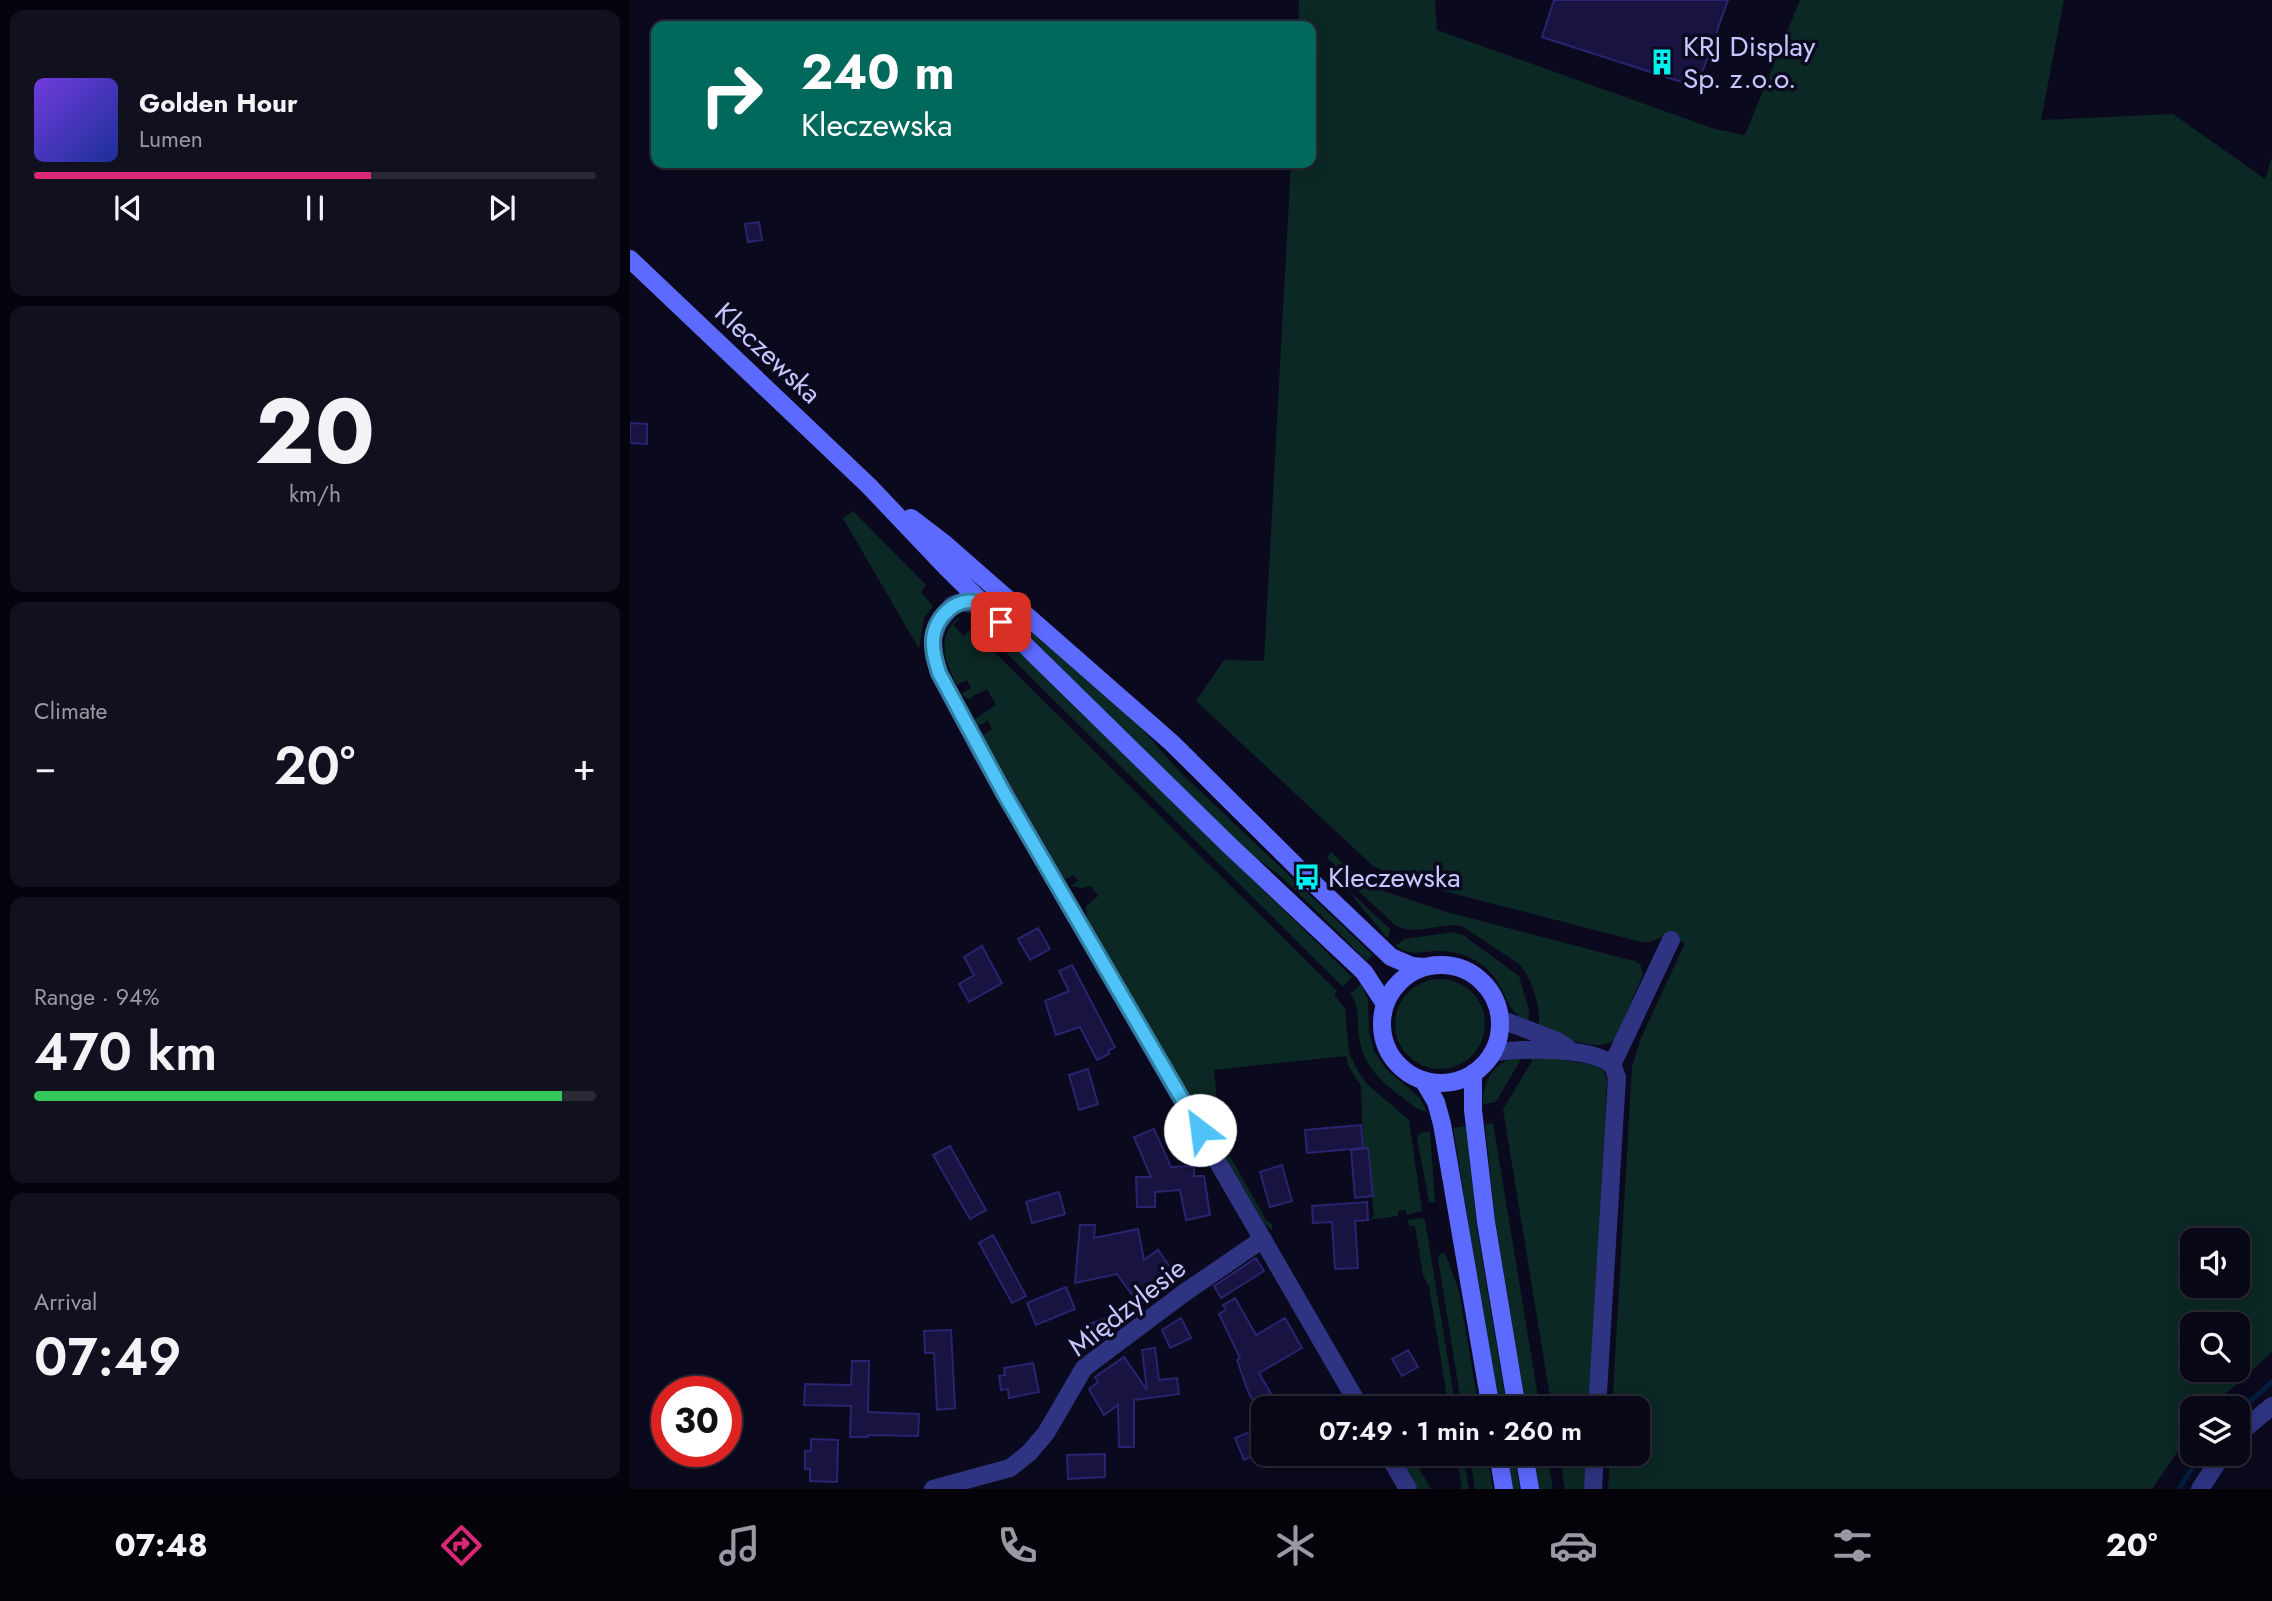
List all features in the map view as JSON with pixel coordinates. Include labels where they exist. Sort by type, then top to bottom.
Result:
[{"type":"main road","name":"Kleczewska","points":[[630,259],[869,486],[984,606],[1229,845],[1364,972],[1385,1003]]},
{"type":"main road","name":"Kleczewska","points":[[869,486],[945,544],[1172,743],[1391,957],[1412,966],[1424,967]]},
{"type":"main road","points":[[1446,965],[1473,975],[1487,987],[1496,1002],[1500,1018],[1499,1036],[1487,1060],[1473,1073],[1448,1083],[1423,1080],[1402,1068],[1388,1050],[1383,1035],[1385,1003],[1392,991],[1401,981],[1424,967],[1446,965]]},
{"type":"main road","points":[[1473,1073],[1474,1110],[1486,1222],[1515,1396]]},
{"type":"main road","points":[[1423,1080],[1440,1115],[1488,1396]]},
{"type":"main road","points":[[1500,1466],[1504,1489]]},
{"type":"main road","points":[[1526,1466],[1530,1489]]},
{"type":"street","points":[[945,566],[953,591],[953,605]]},
{"type":"street","points":[[984,606],[961,603],[953,605],[937,624],[933,638],[939,673],[1001,787],[1354,1396]]},
{"type":"street","points":[[1612,1065],[1671,940]]},
{"type":"street","points":[[1500,1018],[1557,1041],[1574,1052]]},
{"type":"street","points":[[1492,1052],[1527,1049],[1574,1052],[1600,1058],[1612,1065],[1617,1077],[1598,1396]]},
{"type":"street","name":"Międzylesie","points":[[933,1489],[1010,1468],[1020,1461],[1046,1433],[1084,1368],[1184,1293],[1263,1239]]},
{"type":"street","points":[[2250,1423],[2272,1406]]},
{"type":"street","points":[[1395,1466],[1408,1489]]},
{"type":"street","points":[[1593,1489],[1594,1466]]},
{"type":"street","points":[[2200,1489],[2215,1466]]},
{"type":"green space","points":[[1299,0],[1435,0],[1437,30],[1715,129],[1745,135],[1800,0],[2064,0],[2041,120],[2173,114],[2265,179],[2272,157],[2272,1352],[2250,1372],[2250,1312],[2180,1312],[2180,1382],[2239,1382],[2223,1396],[2180,1396],[2180,1448],[2152,1489],[1608,1489],[1609,1466],[1650,1466],[1650,1396],[1613,1396],[1632,1067],[1641,1038],[1685,943],[1664,936],[1650,942],[1641,942],[1405,881],[1373,866],[1196,701],[1224,660],[1264,661],[1291,168],[1316,168],[1316,21],[1298,21]]},
{"type":"green space","points":[[853,511],[926,585],[921,592],[933,606],[924,618],[919,649],[843,518]]},
{"type":"green space","points":[[939,548],[975,583],[1128,713],[1179,771],[1373,955],[1367,961],[1283,878],[1243,848]]},
{"type":"green space","points":[[968,615],[991,623],[1352,977],[1343,987]]},
{"type":"green space","points":[[959,617],[953,625],[964,636],[971,629],[1337,991],[1334,995],[1345,1008],[1349,1053],[1359,1073],[1367,1084],[1409,1120],[1422,1211],[1407,1215],[1406,1210],[1398,1211],[1398,1216],[1368,1220],[1374,1216],[1368,1148],[1363,1148],[1361,1086],[1348,1065],[1346,1056],[1214,1070],[1221,1140],[1266,1220],[1272,1224],[1272,1230],[1265,1225],[1087,918],[1086,906],[1098,896],[1091,886],[1070,886],[1078,881],[1074,875],[1065,879],[981,736],[992,729],[988,721],[976,727],[976,718],[996,705],[987,689],[968,699],[961,694],[971,688],[967,680],[957,685],[949,667],[944,650],[945,641],[947,633],[952,625]]},
{"type":"green space","points":[[1331,852],[1352,872],[1386,892],[1447,912],[1640,964],[1643,974],[1616,1038],[1601,1045],[1590,1044],[1538,1028],[1539,1012],[1535,994],[1519,964],[1462,926],[1411,930],[1395,925],[1332,866],[1334,864],[1327,858]]},
{"type":"green space","points":[[1346,888],[1390,929],[1388,939]]},
{"type":"green space","points":[[1454,932],[1463,935],[1519,976],[1529,1010],[1528,1024],[1512,1009],[1494,976],[1476,961],[1454,952],[1412,952],[1396,946],[1404,939]]},
{"type":"green space","points":[[1431,979],[1449,979],[1465,986],[1478,999],[1485,1015],[1485,1033],[1478,1049],[1465,1062],[1449,1069],[1431,1069],[1415,1062],[1402,1049],[1395,1033],[1395,1015],[1402,999],[1415,986]]},
{"type":"green space","points":[[1361,984],[1368,999],[1369,1032],[1374,1051],[1385,1068],[1420,1098],[1427,1112],[1387,1086],[1364,1056],[1357,1010],[1350,994]]},
{"type":"green space","points":[[1532,1055],[1595,1065],[1603,1070],[1607,1080],[1591,1396],[1550,1396],[1503,1109],[1532,1061]]},
{"type":"green space","points":[[1513,1057],[1521,1059],[1496,1102],[1483,1104],[1490,1075],[1499,1065]]},
{"type":"green space","points":[[1493,1123],[1538,1396],[1524,1396],[1495,1220],[1485,1124]]},
{"type":"green space","points":[[1466,1126],[1477,1228],[1505,1396],[1497,1396],[1453,1128]]},
{"type":"green space","points":[[1430,1131],[1435,1202],[1429,1202],[1417,1138],[1420,1133]]},
{"type":"green space","points":[[1408,1220],[1425,1220],[1454,1396],[1447,1396],[1429,1287],[1423,1275],[1415,1226],[1409,1226]]},
{"type":"green space","points":[[1445,1253],[1459,1291],[1477,1396],[1460,1396],[1438,1258]]},
{"type":"green space","points":[[1405,1466],[1418,1466],[1431,1489],[1418,1489]]},
{"type":"green space","points":[[1458,1466],[1465,1466],[1469,1489],[1462,1489]]},
{"type":"green space","points":[[1471,1466],[1489,1466],[1493,1489],[1475,1489]]},
{"type":"green space","points":[[1509,1466],[1516,1466],[1520,1489],[1512,1489]]},
{"type":"green space","points":[[1535,1466],[1549,1466],[1553,1489],[1539,1489]]},
{"type":"green space","points":[[1561,1466],[1586,1466],[1585,1489],[1565,1489]]},
{"type":"building","name":"KRJ Display Sp. z.o.o.","points":[[1554,0],[1728,0],[1697,87],[1542,37]]},
{"type":"building","points":[[759,222],[762,240],[748,242],[745,224]]},
{"type":"building","points":[[630,423],[647,424],[647,444],[630,443]]},
{"type":"building","points":[[1038,928],[1050,949],[1030,960],[1018,939]]},
{"type":"building","points":[[982,946],[1002,983],[969,1002],[959,984],[974,975],[964,957]]},
{"type":"building","points":[[1072,965],[1115,1047],[1108,1051],[1109,1054],[1097,1060],[1080,1027],[1056,1035],[1045,1001],[1069,991],[1059,971]]},
{"type":"building","points":[[1088,1069],[1098,1104],[1079,1110],[1069,1075]]},
{"type":"building","points":[[1361,1125],[1363,1148],[1307,1153],[1305,1130]]},
{"type":"building","points":[[1154,1129],[1171,1167],[1194,1166],[1194,1176],[1204,1176],[1210,1215],[1186,1220],[1180,1190],[1155,1192],[1155,1207],[1137,1207],[1136,1177],[1151,1177],[1134,1137]]},
{"type":"building","points":[[950,1146],[986,1210],[970,1219],[933,1155]]},
{"type":"building","points":[[1368,1148],[1373,1196],[1355,1198],[1351,1150]]},
{"type":"building","points":[[1282,1165],[1292,1201],[1270,1207],[1260,1172]]},
{"type":"building","points":[[1059,1192],[1065,1214],[1032,1223],[1026,1202]]},
{"type":"building","points":[[1367,1202],[1368,1220],[1355,1221],[1358,1268],[1335,1269],[1332,1222],[1313,1223],[1312,1206]]},
{"type":"building","points":[[1080,1225],[1095,1225],[1094,1238],[1138,1229],[1144,1260],[1158,1250],[1173,1271],[1135,1299],[1117,1274],[1075,1283]]},
{"type":"building","points":[[993,1235],[1026,1296],[1012,1303],[979,1243]]},
{"type":"building","points":[[1256,1258],[1264,1271],[1221,1298],[1214,1286]]},
{"type":"building","points":[[1066,1287],[1075,1309],[1036,1325],[1027,1303]]},
{"type":"building","points":[[1235,1298],[1256,1335],[1285,1318],[1302,1348],[1259,1373],[1272,1396],[1251,1397],[1249,1394],[1237,1360],[1240,1358],[1219,1314],[1226,1310],[1223,1305]]},
{"type":"building","points":[[1181,1318],[1191,1338],[1170,1348],[1162,1330]]},
{"type":"building","points":[[1104,1319],[1110,1335],[1089,1343],[1086,1325]]},
{"type":"building","points":[[951,1330],[955,1408],[937,1410],[934,1353],[925,1353],[924,1331]]},
{"type":"building","points":[[1155,1348],[1159,1380],[1177,1378],[1179,1394],[1134,1400],[1134,1447],[1119,1447],[1118,1405],[1104,1415],[1089,1389],[1098,1382],[1095,1377],[1124,1357],[1147,1390],[1142,1350]]},
{"type":"building","points":[[1408,1350],[1418,1367],[1402,1376],[1392,1359]]},
{"type":"building","points":[[852,1361],[869,1361],[868,1412],[919,1414],[918,1436],[850,1437],[851,1406],[804,1405],[805,1384],[851,1385]]},
{"type":"building","points":[[1033,1363],[1039,1392],[1009,1398],[1008,1389],[1001,1390],[999,1376],[1005,1375],[1004,1368]]},
{"type":"building","points":[[1251,1431],[1251,1457],[1244,1460],[1235,1438]]},
{"type":"building","points":[[811,1439],[838,1440],[837,1482],[810,1481],[810,1469],[805,1469],[805,1451],[811,1451]]},
{"type":"building","points":[[1105,1454],[1105,1477],[1068,1479],[1067,1455]]},
{"type":"waterway","points":[[2250,1401],[2272,1382]]},
{"type":"waterway","points":[[2179,1489],[2193,1466]]},
{"type":"place","name":"KRJ Display Sp. z.o.o.","points":[[1662,62]]},
{"type":"place","name":"Kleczewska","points":[[1307,877]]},
{"type":"route","points":[[1001,622],[984,606],[975,603],[953,605],[937,624],[933,638],[939,673],[1005,795],[1200,1130]]}]
